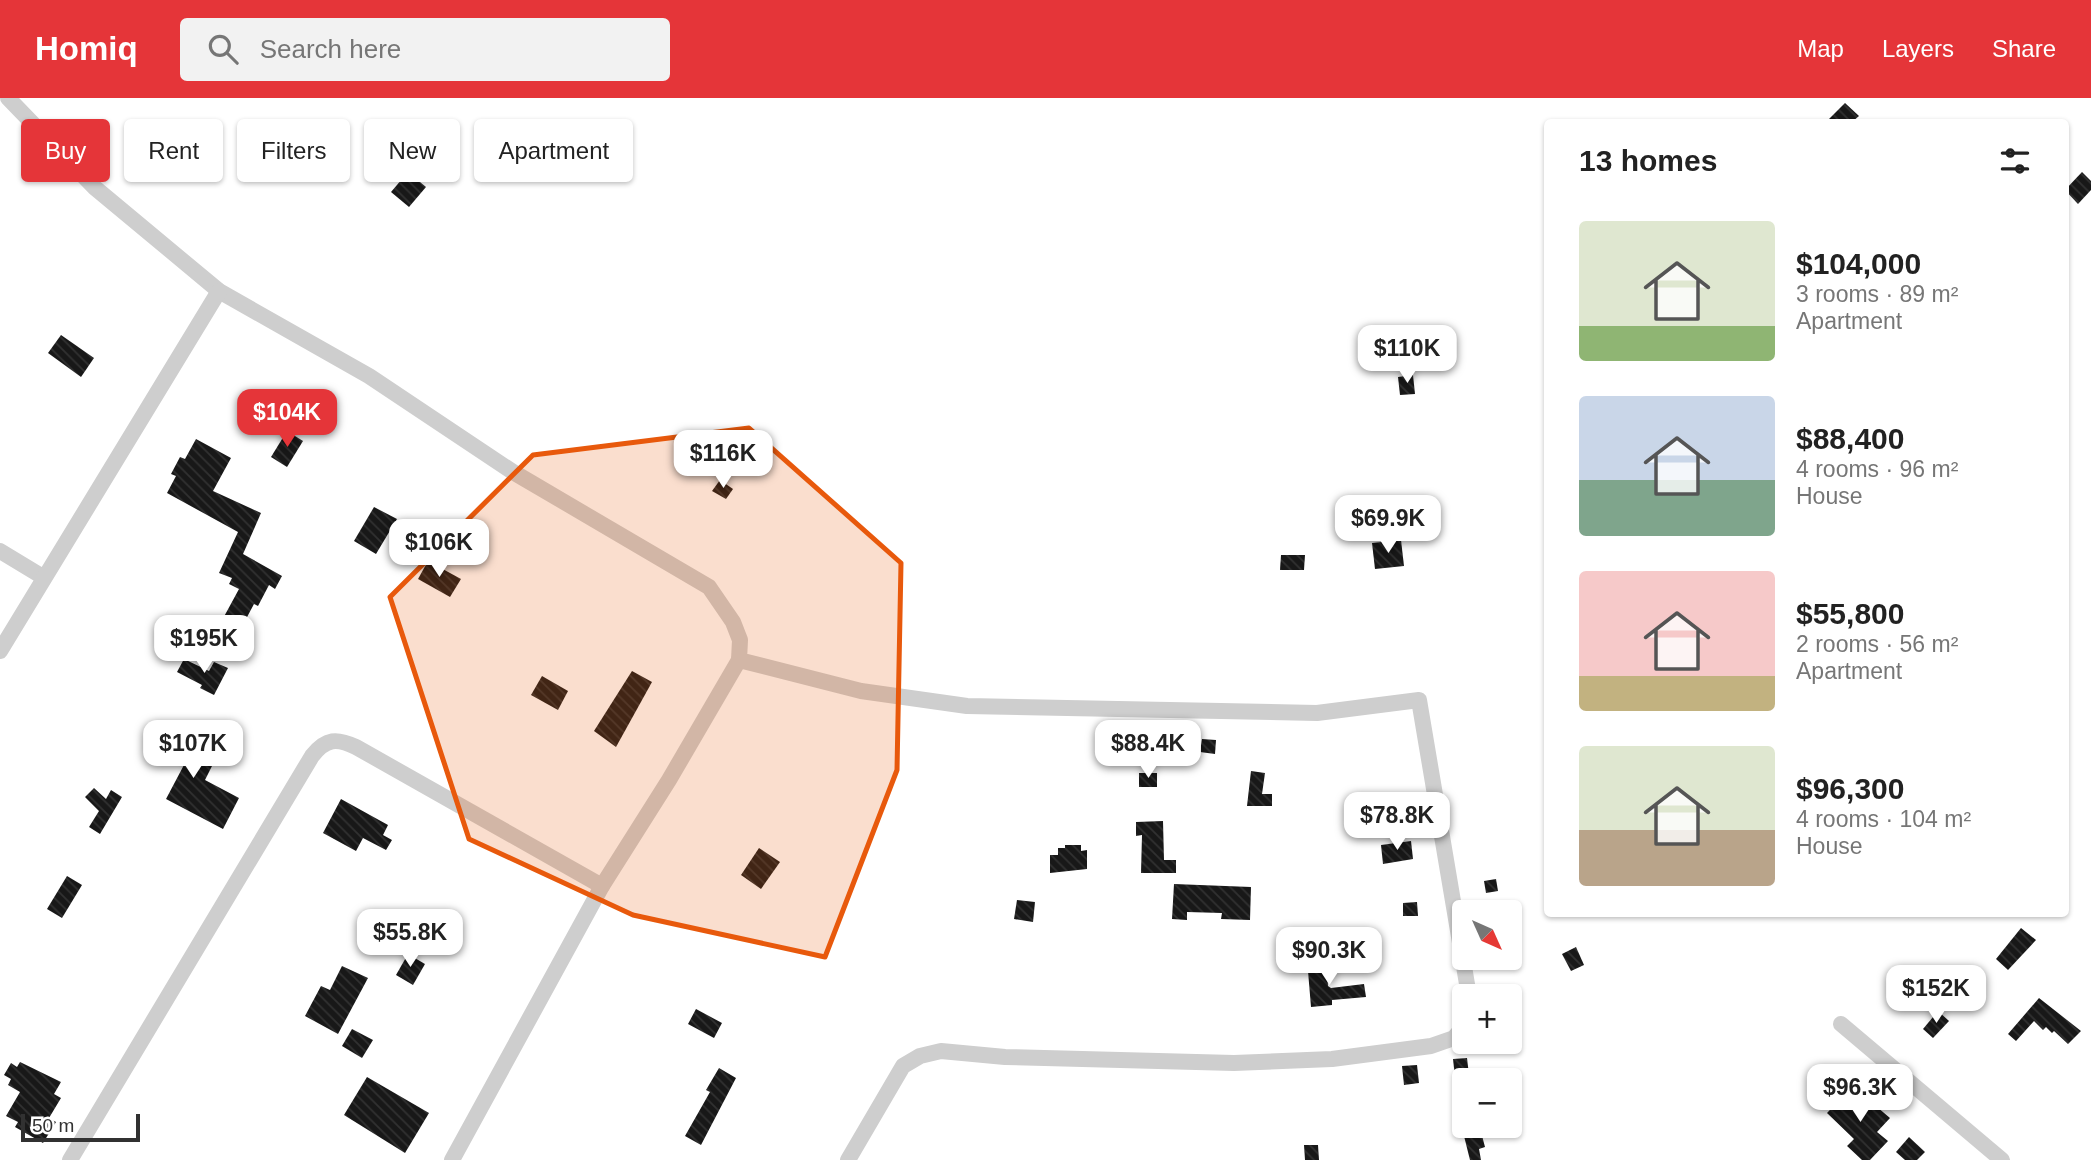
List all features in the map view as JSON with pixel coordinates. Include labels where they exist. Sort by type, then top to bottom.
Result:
[{"type":"street","points":[[8,98],[94,187],[219,290],[369,376],[513,472],[709,587],[733,622],[740,640],[739,660],[669,780],[602,886],[452,1160]]},
{"type":"street","points":[[0,651],[219,290]]},
{"type":"street","points":[[0,551],[43,577]]},
{"type":"street","points":[[739,660],[861,691],[967,706],[1318,713],[1419,700],[1467,984]]},
{"type":"street","points":[[70,1160],[312,756],[328,741],[340,739],[356,747],[602,886]]},
{"type":"street","points":[[1841,1024],[2002,1160]]},
{"type":"street","points":[[848,1160],[903,1066],[920,1056],[941,1051],[1005,1057],[1234,1063],[1332,1059],[1431,1046],[1452,1039]]},
{"type":"highlighted area","points":[[749,428],[901,563],[897,770],[825,957],[633,915],[469,839],[390,597],[533,455]]},
{"type":"building","points":[[1845,103],[1859,116],[1856,119],[1829,119]]},
{"type":"building","points":[[2082,172],[2091,181],[2091,190],[2078,204],[2069,194],[2069,186]]},
{"type":"building","points":[[400,182],[420,182],[426,187],[409,207],[391,192]]},
{"type":"building","points":[[61,335],[94,358],[81,377],[48,353]]},
{"type":"building","points":[[1413,375],[1415,394],[1400,395],[1398,377]]},
{"type":"building","points":[[287,431],[303,441],[287,467],[271,457]]},
{"type":"building","points":[[196,439],[231,458],[213,491],[261,513],[243,554],[282,576],[275,589],[269,585],[258,606],[254,604],[238,634],[220,624],[239,589],[229,584],[232,578],[219,573],[238,532],[167,493],[176,476],[171,474],[180,457],[185,459]]},
{"type":"building","points":[[720,480],[733,489],[726,499],[712,491]]},
{"type":"building","points":[[374,507],[397,519],[376,554],[354,541]]},
{"type":"building","points":[[1401,540],[1404,566],[1375,569],[1372,543]]},
{"type":"building","points":[[1281,555],[1305,555],[1304,570],[1280,570]]},
{"type":"building","points":[[428,561],[461,579],[450,597],[418,579]]},
{"type":"building","points":[[184,659],[209,671],[214,662],[228,668],[214,695],[200,688],[202,685],[177,672]]},
{"type":"building","points":[[632,671],[652,682],[616,747],[594,731]]},
{"type":"building","points":[[542,676],[568,691],[558,710],[531,695]]},
{"type":"building","points":[[157,721],[184,735],[179,746],[213,764],[205,780],[239,798],[223,829],[166,799],[185,763],[146,744]]},
{"type":"building","points":[[1202,739],[1216,740],[1215,754],[1200,752]]},
{"type":"building","points":[[1251,771],[1265,773],[1262,794],[1272,794],[1272,806],[1247,806]]},
{"type":"building","points":[[1139,773],[1157,773],[1157,787],[1139,787]]},
{"type":"building","points":[[94,788],[106,799],[111,790],[122,797],[100,834],[89,827],[99,811],[85,797]]},
{"type":"building","points":[[341,799],[388,825],[383,835],[392,840],[386,850],[363,838],[356,851],[323,833]]},
{"type":"building","points":[[1163,821],[1164,860],[1176,860],[1176,873],[1141,873],[1142,835],[1136,836],[1136,822]]},
{"type":"building","points":[[1411,841],[1413,859],[1383,864],[1381,845]]},
{"type":"building","points":[[1065,845],[1081,845],[1081,851],[1087,850],[1087,869],[1050,873],[1050,855],[1058,855],[1058,848],[1065,848]]},
{"type":"building","points":[[759,848],[780,862],[761,889],[741,875]]},
{"type":"building","points":[[67,876],[82,885],[62,918],[47,909]]},
{"type":"building","points":[[1496,879],[1498,891],[1486,893],[1484,881]]},
{"type":"building","points":[[1174,884],[1251,887],[1250,920],[1221,919],[1222,913],[1187,912],[1187,920],[1172,919]]},
{"type":"building","points":[[1017,900],[1035,902],[1033,922],[1014,919]]},
{"type":"building","points":[[1417,902],[1418,916],[1403,916],[1403,903]]},
{"type":"building","points":[[2021,928],[2036,940],[2008,970],[1996,959]]},
{"type":"building","points":[[1576,947],[1584,965],[1571,971],[1562,954]]},
{"type":"building","points":[[408,954],[425,964],[413,985],[396,975]]},
{"type":"building","points":[[1326,956],[1328,986],[1331,988],[1364,984],[1366,997],[1332,1000],[1332,1005],[1311,1007],[1308,971],[1315,970],[1314,957]]},
{"type":"building","points":[[342,966],[368,978],[338,1034],[305,1016],[321,986],[330,990]]},
{"type":"building","points":[[2039,998],[2081,1031],[2068,1044],[2054,1031],[2052,1033],[2046,1027],[2043,1030],[2034,1021],[2016,1041],[2008,1034]]},
{"type":"building","points":[[696,1009],[722,1023],[714,1038],[688,1024]]},
{"type":"building","points":[[1938,1011],[1949,1021],[1933,1038],[1923,1029]]},
{"type":"building","points":[[352,1029],[373,1040],[362,1058],[342,1046]]},
{"type":"building","points":[[1467,1058],[1468,1068],[1454,1068],[1453,1059]]},
{"type":"building","points":[[20,1062],[61,1082],[54,1094],[61,1098],[49,1118],[56,1122],[43,1143],[15,1127],[18,1122],[6,1116],[20,1092],[8,1085],[11,1079],[4,1075],[11,1063],[17,1067]]},
{"type":"building","points":[[1417,1065],[1419,1083],[1404,1085],[1402,1066]]},
{"type":"building","points":[[719,1068],[736,1078],[701,1145],[685,1136],[710,1092],[706,1090]]},
{"type":"building","points":[[367,1077],[429,1113],[405,1153],[344,1115]]},
{"type":"building","points":[[1851,1088],[1875,1110],[1877,1107],[1890,1118],[1877,1132],[1888,1141],[1870,1160],[1862,1160],[1847,1146],[1854,1139],[1827,1113]]},
{"type":"building","points":[[1909,1137],[1925,1152],[1917,1160],[1905,1160],[1896,1152]]},
{"type":"building","points":[[1464,1138],[1483,1138],[1485,1147],[1479,1149],[1481,1160],[1470,1160]]},
{"type":"building","points":[[1304,1145],[1318,1145],[1319,1160],[1305,1160]]}]
